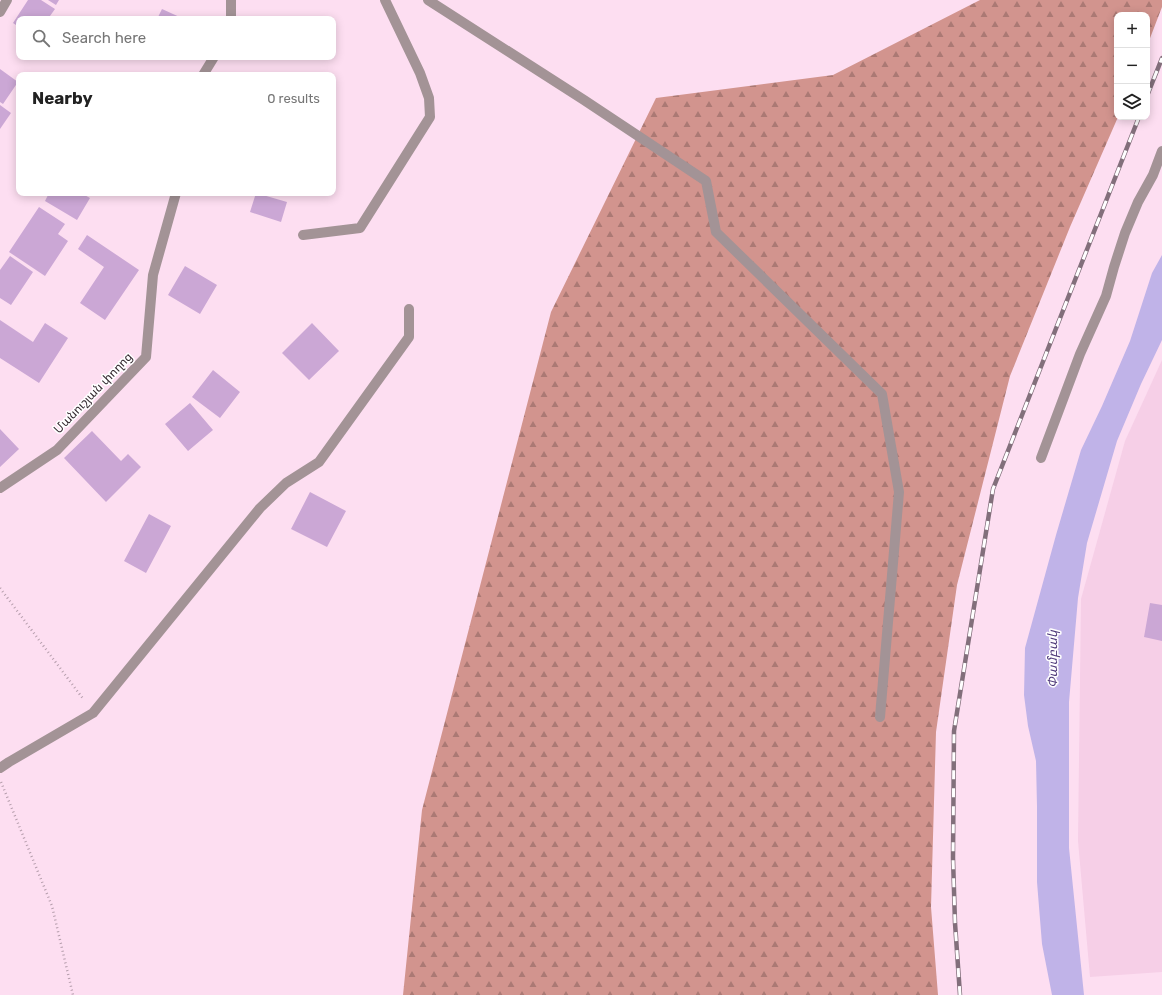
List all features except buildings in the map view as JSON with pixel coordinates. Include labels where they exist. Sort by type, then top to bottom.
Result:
[{"type":"street","points":[[0,12],[8,0]]},
{"type":"street","points":[[230,0],[231,16]]},
{"type":"street","points":[[303,235],[360,228],[430,117],[429,98],[420,73],[385,0]]},
{"type":"street","points":[[428,0],[706,180],[716,232],[882,394],[899,492],[880,717]]},
{"type":"street","points":[[205,72],[212,60]]},
{"type":"street","points":[[1041,458],[1080,354],[1106,296],[1114,267],[1138,202],[1154,175],[1162,151]]},
{"type":"street","name":"Մանուշյան փողոց","points":[[0,488],[57,450],[146,357],[153,275],[175,196]]},
{"type":"street","points":[[0,768],[94,713],[260,508],[286,483],[319,462],[409,337],[409,309]]},
{"type":"path","points":[[0,588],[94,713]]},
{"type":"path","points":[[0,780],[52,906],[73,995]]},
{"type":"shaded area","points":[[1162,360],[1162,972],[1090,977],[1078,841],[1081,599],[1125,441]]},
{"type":"green space","points":[[980,0],[1162,0],[1162,7],[1150,38],[1150,12],[1114,12],[1114,120],[1117,120],[1070,227],[1010,376],[957,585],[936,732],[931,907],[938,995],[403,995],[422,810],[551,312],[656,98],[833,75]]},
{"type":"water","name":"Փամբակ","points":[[1162,255],[1162,340],[1141,384],[1117,441],[1087,543],[1078,598],[1069,702],[1069,848],[1084,995],[1052,995],[1042,944],[1037,882],[1036,761],[1028,726],[1024,695],[1025,648],[1081,450],[1130,341],[1152,273]]},
{"type":"railway","points":[[1150,88],[1162,58]]},
{"type":"railway","points":[[960,995],[955,923],[953,858],[954,731],[993,489],[1138,120]]}]
